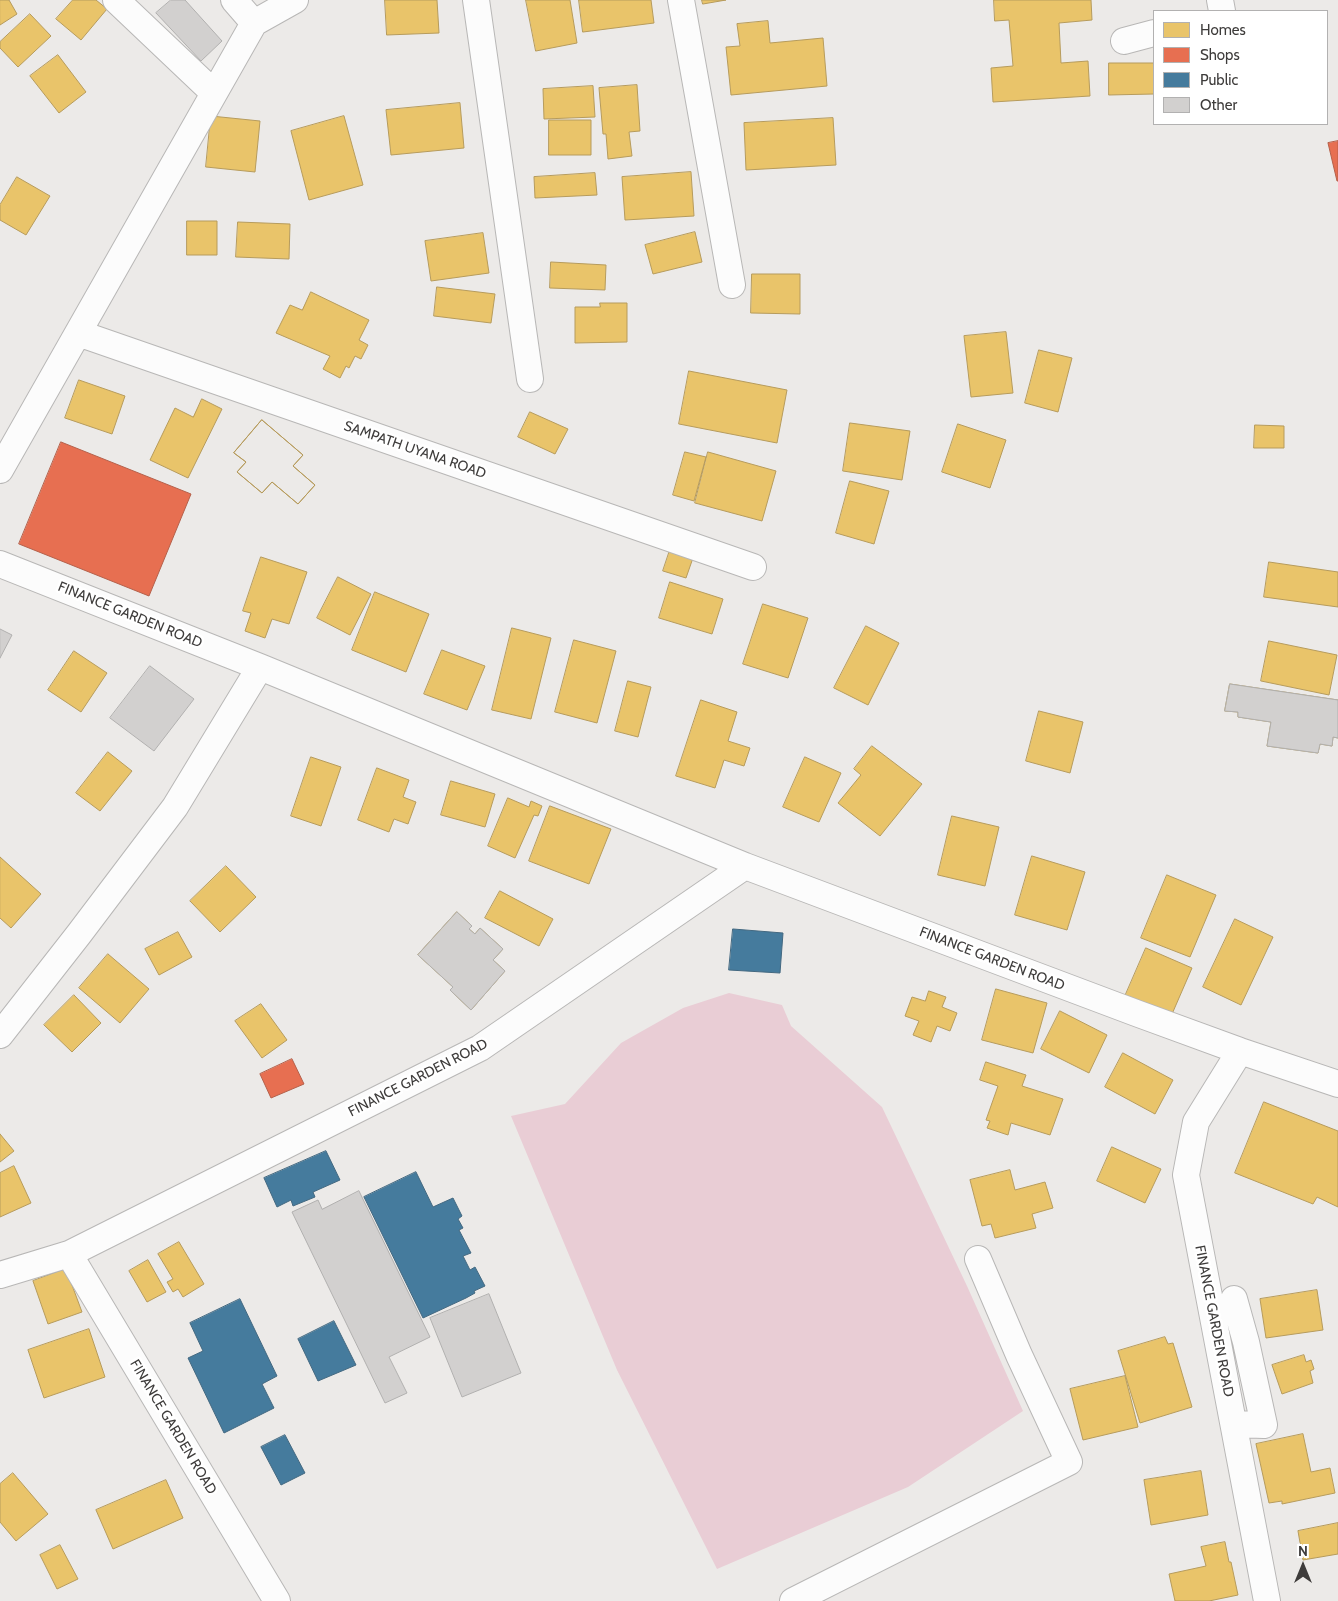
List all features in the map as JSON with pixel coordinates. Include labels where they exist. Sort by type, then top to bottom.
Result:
[{"type":"street","points":[[116,0],[214,93]]},
{"type":"street","points":[[234,0],[254,22]]},
{"type":"street","points":[[0,470],[254,22],[295,0]]},
{"type":"street","points":[[476,0],[530,379]]},
{"type":"street","points":[[680,0],[732,285]]},
{"type":"street","points":[[1124,41],[1153,33]]},
{"type":"street","name":"SAMPATH UYANA ROAD","points":[[78,333],[753,567]]},
{"type":"street","name":"FINANCE GARDEN ROAD","points":[[0,564],[260,667],[745,866],[1240,1051],[1338,1084]]},
{"type":"street","points":[[0,1035],[79,934],[174,807],[260,667]]},
{"type":"street","name":"FINANCE GARDEN ROAD","points":[[0,1276],[69,1254],[480,1048],[745,866]]},
{"type":"street","name":"FINANCE GARDEN ROAD","points":[[1240,1051],[1196,1122],[1186,1175],[1267,1601]]},
{"type":"street","name":"FINANCE GARDEN ROAD","points":[[69,1254],[277,1601]]},
{"type":"street","points":[[793,1601],[1069,1462],[1019,1355],[978,1259]]},
{"type":"street","points":[[1234,1299],[1246,1342],[1264,1426],[1234,1424]]},
{"type":"shaded area","points":[[729,993],[782,1005],[791,1026],[882,1107],[967,1286],[1023,1411],[908,1487],[717,1569],[617,1370],[511,1116],[565,1104],[621,1043],[683,1008]]},
{"type":"building: Homes","points":[[0,0],[9,0],[17,14],[0,25]]},
{"type":"building: Homes","points":[[73,0],[96,0],[107,9],[81,40],[56,19]]},
{"type":"building: Homes","points":[[385,0],[437,0],[439,33],[387,35]]},
{"type":"building: Homes","points":[[526,0],[570,0],[577,43],[536,51]]},
{"type":"building: Homes","points":[[579,0],[651,0],[654,23],[583,32]]},
{"type":"building: Homes","points":[[702,0],[726,0],[703,4]]},
{"type":"building: Homes","points":[[994,0],[1091,0],[1092,20],[1059,23],[1061,63],[1088,61],[1090,96],[993,102],[991,68],[1013,66],[1009,20],[995,21]]},
{"type":"building: Homes","points":[[30,14],[51,36],[18,67],[0,48],[0,42]]},
{"type":"building: Homes","points":[[768,21],[770,43],[823,38],[827,86],[731,95],[726,47],[740,46],[737,24]]},
{"type":"building: Homes","points":[[58,55],[86,92],[59,113],[30,76]]},
{"type":"building: Homes","points":[[1109,63],[1153,63],[1153,94],[1109,95]]},
{"type":"building: Homes","points":[[637,85],[640,131],[629,132],[632,156],[608,159],[606,134],[603,134],[599,88]]},
{"type":"building: Homes","points":[[593,86],[595,117],[544,119],[543,89]]},
{"type":"building: Homes","points":[[460,103],[464,148],[391,155],[386,110]]},
{"type":"building: Homes","points":[[211,116],[260,121],[255,172],[206,167]]},
{"type":"building: Homes","points":[[344,116],[363,185],[309,200],[291,131]]},
{"type":"building: Homes","points":[[833,118],[836,165],[746,170],[744,123]]},
{"type":"building: Homes","points":[[549,120],[591,120],[591,155],[549,155]]},
{"type":"building: Homes","points":[[691,172],[694,216],[625,220],[622,177]]},
{"type":"building: Homes","points":[[595,173],[597,195],[535,198],[534,177]]},
{"type":"building: Homes","points":[[17,177],[50,196],[26,235],[0,220],[0,205]]},
{"type":"building: Homes","points":[[187,221],[217,221],[217,255],[187,255]]},
{"type":"building: Homes","points":[[238,222],[290,224],[289,259],[236,257]]},
{"type":"building: Homes","points":[[695,232],[702,262],[653,274],[645,245]]},
{"type":"building: Homes","points":[[483,233],[489,273],[431,281],[425,241]]},
{"type":"building: Homes","points":[[551,262],[606,265],[605,290],[550,288]]},
{"type":"building: Homes","points":[[752,274],[800,274],[800,314],[751,313]]},
{"type":"building: Homes","points":[[437,287],[495,294],[491,323],[434,316]]},
{"type":"building: Homes","points":[[311,292],[369,320],[359,340],[368,345],[361,359],[355,356],[349,368],[346,366],[340,378],[323,369],[330,356],[276,333],[290,305],[302,310]]},
{"type":"building: Homes","points":[[600,303],[627,303],[627,342],[575,343],[575,307],[600,307]]},
{"type":"building: Homes","points":[[1006,332],[1013,393],[971,397],[964,336]]},
{"type":"building: Homes","points":[[1039,350],[1072,358],[1058,412],[1025,403]]},
{"type":"building: Homes","points":[[689,371],[787,390],[777,443],[679,424]]},
{"type":"building: Homes","points":[[79,380],[125,396],[112,434],[65,418]]},
{"type":"building: Homes","points":[[202,399],[222,409],[188,478],[150,460],[175,408],[193,417]]},
{"type":"building: Homes","points":[[530,412],[568,429],[555,454],[518,437]]},
{"type":"building: Homes","points":[[262,420],[303,455],[293,466],[315,485],[298,504],[272,482],[262,493],[237,472],[246,462],[234,453]]},
{"type":"building: Homes","points":[[262,420],[303,455],[293,466],[315,485],[298,504],[272,482],[262,493],[237,472],[246,462],[234,453]]},
{"type":"building: Homes","points":[[850,423],[910,431],[902,480],[843,471]]},
{"type":"building: Homes","points":[[958,424],[1006,440],[990,488],[942,472]]},
{"type":"building: Homes","points":[[1255,425],[1284,426],[1284,448],[1254,448]]},
{"type":"building: Homes","points":[[685,452],[706,457],[694,501],[673,495]]},
{"type":"building: Homes","points":[[708,452],[776,471],[762,521],[695,503]]},
{"type":"building: Homes","points":[[850,481],[889,491],[874,544],[836,533]]},
{"type":"building: Homes","points":[[671,547],[694,555],[686,578],[663,571]]},
{"type":"building: Homes","points":[[261,557],[307,572],[289,624],[272,619],[265,638],[245,631],[251,613],[243,611]]},
{"type":"building: Homes","points":[[1269,562],[1338,572],[1338,607],[1264,597]]},
{"type":"building: Homes","points":[[338,577],[371,594],[350,635],[317,618]]},
{"type":"building: Homes","points":[[670,582],[723,599],[712,634],[659,618]]},
{"type":"building: Homes","points":[[375,592],[429,614],[406,672],[352,650]]},
{"type":"building: Homes","points":[[763,604],[808,618],[788,678],[743,664]]},
{"type":"building: Homes","points":[[866,626],[899,643],[868,705],[834,688]]},
{"type":"building: Homes","points":[[512,628],[551,638],[531,719],[492,710]]},
{"type":"building: Homes","points":[[574,640],[616,651],[597,723],[555,712]]},
{"type":"building: Homes","points":[[1269,641],[1337,655],[1329,695],[1261,681]]},
{"type":"building: Homes","points":[[442,650],[485,666],[467,710],[424,694]]},
{"type":"building: Homes","points":[[74,651],[107,673],[81,712],[48,690]]},
{"type":"building: Homes","points":[[628,681],[651,687],[638,737],[615,731]]},
{"type":"building: Homes","points":[[1230,684],[1338,700],[1338,738],[1333,737],[1332,746],[1320,744],[1318,753],[1267,746],[1271,722],[1238,717],[1238,712],[1225,711]]},
{"type":"building: Homes","points":[[701,700],[737,712],[728,741],[750,748],[744,766],[724,760],[715,788],[676,776]]},
{"type":"building: Homes","points":[[1039,711],[1083,722],[1070,773],[1026,761]]},
{"type":"building: Homes","points":[[872,746],[922,784],[880,836],[838,803],[861,775],[854,769]]},
{"type":"building: Homes","points":[[108,752],[132,771],[100,811],[76,793]]},
{"type":"building: Homes","points":[[311,757],[341,767],[321,826],[291,816]]},
{"type":"building: Homes","points":[[805,757],[841,773],[819,822],[783,807]]},
{"type":"building: Homes","points":[[377,768],[409,780],[403,797],[416,802],[408,824],[394,819],[389,832],[358,820]]},
{"type":"building: Homes","points":[[451,781],[495,794],[485,827],[441,815]]},
{"type":"building: Homes","points":[[508,798],[529,807],[531,801],[542,806],[538,816],[534,815],[515,858],[488,846]]},
{"type":"building: Homes","points":[[550,806],[611,829],[589,884],[529,861]]},
{"type":"building: Homes","points":[[952,816],[999,827],[985,886],[938,875]]},
{"type":"building: Homes","points":[[1032,856],[1085,872],[1067,930],[1015,915]]},
{"type":"building: Homes","points":[[0,857],[41,894],[11,928],[0,918]]},
{"type":"building: Homes","points":[[226,866],[256,897],[220,932],[190,901]]},
{"type":"building: Homes","points":[[1167,875],[1216,895],[1190,957],[1141,938]]},
{"type":"building: Homes","points":[[500,891],[553,919],[539,946],[485,918]]},
{"type":"building: Homes","points":[[457,912],[472,926],[469,929],[475,934],[480,928],[503,949],[493,960],[505,971],[471,1010],[450,990],[453,987],[418,955]]},
{"type":"building: Homes","points":[[1235,919],[1273,937],[1241,1005],[1203,987]]},
{"type":"building: Homes","points":[[178,932],[192,957],[159,975],[145,949]]},
{"type":"building: Homes","points":[[1146,948],[1192,968],[1169,1021],[1123,1001]]},
{"type":"building: Homes","points":[[108,954],[149,989],[120,1023],[79,988]]},
{"type":"building: Homes","points":[[996,989],[1047,1003],[1033,1053],[982,1040]]},
{"type":"building: Homes","points":[[929,991],[946,997],[942,1007],[957,1013],[950,1031],[937,1026],[931,1042],[913,1035],[919,1021],[905,1016],[912,997],[925,1001]]},
{"type":"building: Homes","points":[[74,995],[101,1023],[72,1052],[44,1025]]},
{"type":"building: Homes","points":[[261,1004],[287,1040],[262,1058],[235,1021]]},
{"type":"building: Homes","points":[[1060,1011],[1107,1035],[1089,1073],[1041,1049]]},
{"type":"building: Homes","points":[[1123,1053],[1173,1080],[1155,1114],[1105,1087]]},
{"type":"building: Homes","points":[[986,1062],[1026,1075],[1022,1086],[1063,1099],[1050,1135],[1011,1123],[1008,1135],[987,1128],[990,1121],[986,1120],[998,1086],[980,1080]]},
{"type":"building: Homes","points":[[1264,1102],[1338,1131],[1338,1207],[1317,1197],[1313,1204],[1235,1173]]},
{"type":"building: Homes","points":[[0,1134],[14,1151],[0,1162]]},
{"type":"building: Homes","points":[[1112,1147],[1161,1169],[1145,1203],[1097,1181]]},
{"type":"building: Homes","points":[[14,1166],[31,1203],[0,1217],[0,1173]]},
{"type":"building: Homes","points":[[1010,1170],[1015,1190],[1045,1182],[1053,1208],[1032,1214],[1036,1228],[995,1238],[991,1224],[982,1226],[970,1180]]},
{"type":"building: Homes","points":[[179,1242],[204,1284],[183,1297],[178,1289],[173,1292],[167,1282],[173,1279],[158,1254]]},
{"type":"building: Homes","points":[[148,1260],[166,1292],[147,1302],[129,1271]]},
{"type":"building: Homes","points":[[66,1269],[82,1312],[48,1324],[33,1281]]},
{"type":"building: Homes","points":[[1317,1290],[1323,1330],[1266,1338],[1260,1299]]},
{"type":"building: Homes","points":[[89,1329],[105,1377],[44,1398],[28,1350]]},
{"type":"building: Homes","points":[[1165,1337],[1168,1344],[1173,1343],[1192,1407],[1140,1423],[1118,1351]]},
{"type":"building: Homes","points":[[1304,1355],[1306,1362],[1311,1360],[1314,1369],[1310,1371],[1313,1383],[1282,1394],[1272,1365]]},
{"type":"building: Homes","points":[[1125,1376],[1138,1427],[1083,1440],[1070,1389]]},
{"type":"building: Homes","points":[[1303,1434],[1311,1472],[1330,1468],[1335,1493],[1282,1504],[1282,1501],[1269,1503],[1256,1444]]},
{"type":"building: Homes","points":[[1201,1471],[1208,1515],[1151,1525],[1144,1480]]},
{"type":"building: Homes","points":[[13,1473],[48,1514],[16,1541],[0,1522],[0,1484]]},
{"type":"building: Homes","points":[[166,1480],[183,1518],[113,1549],[96,1510]]},
{"type":"building: Homes","points":[[1338,1523],[1338,1554],[1303,1560],[1298,1531]]},
{"type":"building: Homes","points":[[1225,1542],[1238,1595],[1209,1601],[1175,1601],[1169,1574],[1206,1566],[1201,1547]]},
{"type":"building: Homes","points":[[60,1545],[78,1579],[57,1589],[40,1555]]},
{"type":"building: Shops","points":[[1338,141],[1338,181],[1337,181],[1328,143]]},
{"type":"building: Shops","points":[[61,442],[191,494],[149,596],[19,544]]},
{"type":"building: Shops","points":[[292,1059],[304,1084],[271,1098],[260,1074]]},
{"type":"building: Public","points":[[733,929],[783,933],[780,973],[729,970]]},
{"type":"building: Public","points":[[326,1151],[340,1180],[313,1192],[315,1197],[293,1206],[291,1200],[277,1207],[264,1178]]},
{"type":"building: Public","points":[[416,1172],[433,1207],[453,1198],[462,1216],[458,1219],[463,1228],[459,1230],[471,1253],[463,1256],[470,1270],[475,1267],[485,1286],[474,1291],[475,1293],[466,1298],[423,1318],[364,1197]]},
{"type":"building: Public","points":[[240,1299],[277,1376],[262,1384],[274,1408],[224,1433],[188,1358],[203,1351],[190,1323]]},
{"type":"building: Public","points":[[334,1321],[356,1365],[318,1381],[298,1339]]},
{"type":"building: Public","points":[[285,1435],[305,1473],[281,1485],[261,1447]]},
{"type":"building: Other","points":[[171,0],[185,0],[222,41],[201,61],[156,13]]},
{"type":"building: Other","points":[[0,629],[12,635],[0,658]]},
{"type":"building: Other","points":[[150,666],[194,699],[154,751],[110,718]]},
{"type":"building: Other","points":[[1230,684],[1338,700],[1338,738],[1333,737],[1332,746],[1320,744],[1318,753],[1267,746],[1271,722],[1238,717],[1238,712],[1225,711]]},
{"type":"building: Other","points":[[457,912],[472,926],[469,929],[475,934],[480,928],[503,949],[493,960],[505,971],[471,1010],[450,990],[453,987],[418,955]]},
{"type":"building: Other","points":[[359,1191],[430,1337],[389,1357],[407,1393],[385,1403],[292,1212],[318,1200],[322,1209]]},
{"type":"building: Other","points":[[489,1294],[521,1373],[462,1397],[430,1318]]}]
